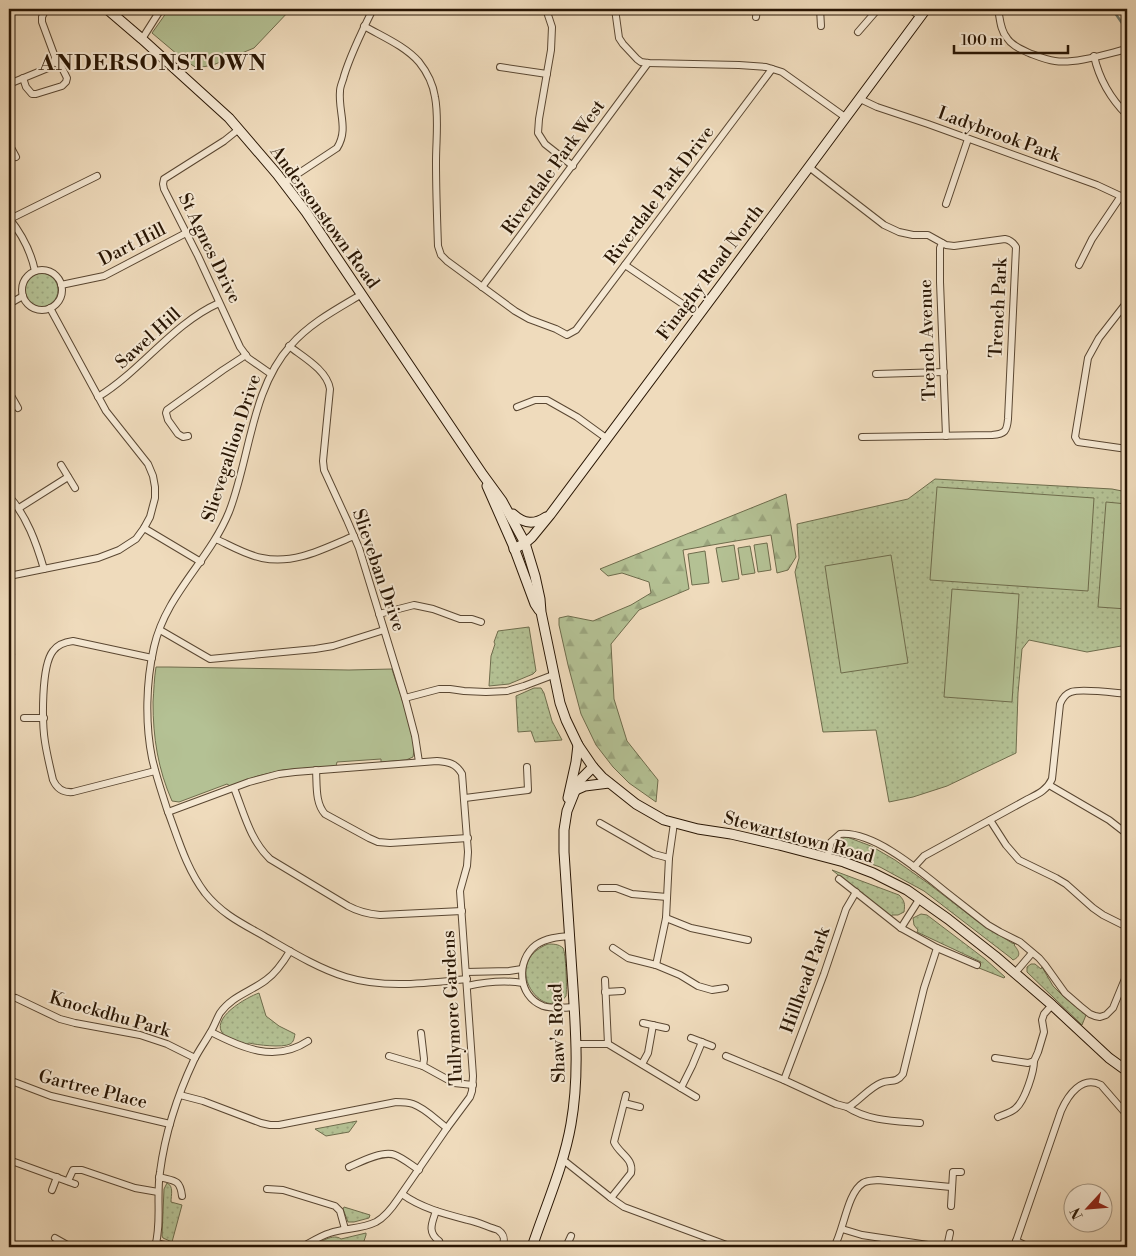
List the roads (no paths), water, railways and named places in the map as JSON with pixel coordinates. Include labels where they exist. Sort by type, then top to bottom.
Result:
[{"type":"main road","name":"Andersonstown Road","points":[[107,9],[228,118],[284,183],[306,212],[506,507],[526,543],[540,599],[540,612],[560,704],[578,745],[593,767]]},
{"type":"main road","name":"Finaghy Road North","points":[[514,549],[526,543],[550,515],[923,13]]},
{"type":"main road","name":"Andersonstown Road","points":[[483,475],[535,604],[540,612]]},
{"type":"main road","points":[[506,507],[521,521],[536,522],[550,515]]},
{"type":"main road","name":"Shaw's Road","points":[[532,1247],[570,1131],[576,1088],[576,1044],[563,842],[566,811],[578,745]]},
{"type":"main road","name":"Shaw's Road","points":[[566,811],[582,777],[593,767]]},
{"type":"main road","name":"Stewartstown Road","points":[[593,767],[609,783],[636,804],[650,813],[674,823],[779,845],[844,862],[873,873],[907,890],[948,919],[1015,973],[1108,1058],[1127,1071]]},
{"type":"main road","points":[[576,790],[585,786],[609,783]]},
{"type":"street","points":[[9,84],[48,68],[54,62],[55,57],[42,22],[46,9]]},
{"type":"street","points":[[142,39],[161,9]]},
{"type":"street","points":[[284,183],[337,148],[342,140],[340,91],[346,69],[373,9]]},
{"type":"street","points":[[546,9],[552,27],[552,50],[538,133],[545,144],[573,166]]},
{"type":"street","points":[[615,9],[620,38],[623,44],[642,62],[766,67],[782,72],[845,117]]},
{"type":"street","points":[[756,16],[757,9]]},
{"type":"street","points":[[820,9],[821,26]]},
{"type":"street","points":[[858,32],[878,9]]},
{"type":"street","points":[[909,9],[923,13]]},
{"type":"street","points":[[998,9],[1003,32],[1007,40],[1038,57],[1062,62],[1124,50]]},
{"type":"street","points":[[364,26],[411,55],[429,78],[433,87],[437,113],[436,162],[438,246],[440,255],[482,288]]},
{"type":"street","points":[[1094,56],[1096,66],[1110,94],[1116,104],[1127,115]]},
{"type":"street","points":[[23,78],[26,87],[32,94],[62,86],[67,78],[61,66],[54,62]]},
{"type":"street","name":"Riverdale Park West","points":[[482,288],[648,63]]},
{"type":"street","points":[[500,67],[547,74]]},
{"type":"street","name":"Riverdale Park Drive","points":[[482,288],[515,312],[529,319],[567,335],[576,330],[772,69]]},
{"type":"street","name":"Ladybrook Park","points":[[860,99],[877,107],[1097,185],[1124,197]]},
{"type":"street","name":"St Agnes Drive","points":[[239,129],[224,141],[164,179],[162,184],[240,346],[246,356],[271,374]]},
{"type":"street","points":[[946,204],[968,139]]},
{"type":"street","points":[[9,144],[16,158]]},
{"type":"street","name":"Trench Park","points":[[809,167],[884,224],[899,232],[913,235],[928,235],[946,245],[954,246],[1005,238],[1014,243],[1016,247],[1006,430],[1002,434],[992,435],[862,437]]},
{"type":"street","points":[[35,271],[24,240],[9,219],[97,176]]},
{"type":"street","points":[[1079,265],[1092,239],[1124,197]]},
{"type":"street","name":"Dart Hill","points":[[61,285],[94,279],[113,272],[186,233]]},
{"type":"street","name":"Trench Avenue","points":[[942,243],[940,248],[940,282],[946,436]]},
{"type":"street","points":[[625,264],[698,315]]},
{"type":"street","points":[[44,270],[53,274],[61,285],[60,298],[50,308],[45,310],[34,308],[25,301],[23,296],[24,281],[35,271],[44,270]]},
{"type":"street","name":"Slievegallion Drive","points":[[362,294],[320,320],[298,338],[289,346],[271,374],[256,414],[236,492],[228,514],[216,539],[170,604],[154,646],[148,688],[150,743],[168,812],[183,854],[206,894],[231,918],[290,951],[347,977],[375,983],[400,984],[467,979]]},
{"type":"street","points":[[9,304],[23,296]]},
{"type":"street","name":"Sawel Hill","points":[[98,398],[120,383],[198,314],[220,302]]},
{"type":"street","points":[[1127,302],[1099,338],[1088,358],[1074,437],[1078,442],[1127,449]]},
{"type":"street","points":[[9,576],[110,554],[120,550],[136,539],[144,528],[150,517],[155,498],[153,476],[148,464],[116,425],[98,398],[50,308]]},
{"type":"street","name":"Slieveban Drive","points":[[289,346],[320,370],[329,384],[323,466],[354,536],[405,698],[415,736],[419,762]]},
{"type":"street","points":[[188,436],[183,437],[178,434],[168,420],[167,410],[246,356]]},
{"type":"street","points":[[876,374],[944,372]]},
{"type":"street","points":[[10,396],[18,408]]},
{"type":"street","points":[[517,407],[535,400],[547,400],[578,417],[606,438]]},
{"type":"street","points":[[61,465],[75,488]]},
{"type":"street","points":[[19,508],[68,477]]},
{"type":"street","points":[[9,496],[19,508],[35,540],[44,569]]},
{"type":"street","points":[[144,528],[201,562]]},
{"type":"street","points":[[216,539],[262,558],[289,560],[303,557],[354,536]]},
{"type":"street","points":[[379,614],[414,605],[433,609],[460,619],[472,619],[481,622]]},
{"type":"street","points":[[160,630],[210,659],[333,646],[384,630]]},
{"type":"street","points":[[152,658],[73,641],[60,644],[53,650],[47,662],[44,718],[45,742],[53,780],[55,785],[63,792],[74,792],[156,771]]},
{"type":"street","points":[[405,698],[439,689],[486,692],[507,691],[554,675]]},
{"type":"street","points":[[914,867],[924,856],[1044,790],[1049,785],[1052,779],[1060,704],[1063,697],[1070,692],[1080,691],[1127,694]]},
{"type":"street","points":[[24,718],[44,718]]},
{"type":"street","name":"Tullymore Gardens","points":[[305,1247],[317,1238],[330,1233],[376,1222],[382,1218],[402,1194],[470,1097],[473,1085],[460,891],[468,861],[463,777],[460,769],[453,763],[437,761],[419,762]]},
{"type":"street","points":[[168,812],[248,782],[279,774],[419,762]]},
{"type":"street","points":[[465,798],[528,790],[527,766]]},
{"type":"street","points":[[316,770],[318,804],[321,809],[326,814],[369,838],[378,842],[390,843],[468,838]]},
{"type":"street","points":[[1049,785],[1109,820],[1127,834]]},
{"type":"street","points":[[234,788],[251,835],[264,854],[359,912],[380,915],[462,911]]},
{"type":"street","points":[[990,820],[1006,845],[1019,860],[1056,878],[1093,908],[1127,928]]},
{"type":"street","points":[[600,823],[654,854],[669,858]]},
{"type":"street","points":[[656,965],[666,918],[669,858],[674,823]]},
{"type":"street","points":[[827,858],[831,842],[840,834],[846,833],[873,841],[914,867],[988,924],[1020,942],[1045,965],[1065,993],[1095,1016],[1106,1015],[1113,1008],[1127,974]]},
{"type":"street","points":[[839,879],[901,928],[937,948],[977,965]]},
{"type":"street","points":[[601,888],[616,888],[632,894],[667,897]]},
{"type":"street","name":"Hillhead Park","points":[[784,1080],[846,909],[856,892]]},
{"type":"street","points":[[901,928],[920,898]]},
{"type":"street","points":[[666,918],[691,928],[748,940]]},
{"type":"street","points":[[570,936],[549,939],[536,945],[525,957],[522,969],[523,983],[533,1000],[543,1006],[574,1008]]},
{"type":"street","points":[[613,948],[628,958],[656,965],[680,975],[698,986],[712,990],[725,988]]},
{"type":"street","points":[[847,1107],[854,1104],[879,1084],[898,1080],[903,1074],[924,988],[937,948]]},
{"type":"street","points":[[173,1247],[155,1245],[160,1209],[158,1192],[161,1161],[180,1094],[195,1058],[221,1012],[238,996],[265,982],[290,951]]},
{"type":"street","points":[[1015,973],[1032,953]]},
{"type":"street","points":[[467,979],[522,969]]},
{"type":"street","points":[[467,979],[478,983],[523,983]]},
{"type":"street","points":[[605,980],[608,1044]]},
{"type":"street","points":[[605,992],[622,991]]},
{"type":"street","name":"Knockdhu Park","points":[[16,998],[60,1019],[140,1035],[167,1044],[195,1058]]},
{"type":"street","points":[[998,1117],[1019,1105],[1028,1086],[1044,1032],[1042,1020],[1044,1014],[1052,1005]]},
{"type":"street","points":[[643,1023],[666,1028]]},
{"type":"street","points":[[642,1064],[648,1053],[652,1025]]},
{"type":"street","points":[[211,1032],[239,1046],[255,1050],[291,1050],[308,1041]]},
{"type":"street","points":[[421,1033],[423,1066]]},
{"type":"street","points":[[691,1038],[712,1046]]},
{"type":"street","points":[[681,1088],[702,1042]]},
{"type":"street","points":[[576,1044],[608,1044],[696,1096]]},
{"type":"street","points":[[389,1056],[423,1066],[454,1083],[473,1085]]},
{"type":"street","points":[[726,1056],[836,1104],[847,1107],[854,1112],[872,1118],[920,1123]]},
{"type":"street","points":[[995,1058],[1028,1064],[1034,1061]]},
{"type":"street","name":"Gartree Place","points":[[9,1080],[51,1096],[170,1124]]},
{"type":"street","points":[[1029,1247],[1015,1244],[1061,1111],[1068,1097],[1073,1091],[1087,1083],[1097,1083],[1127,1115]]},
{"type":"street","points":[[180,1094],[270,1125],[279,1125],[404,1102],[420,1108],[447,1128]]},
{"type":"street","points":[[611,1198],[632,1169],[630,1162],[616,1148],[614,1142],[626,1095]]},
{"type":"street","points":[[624,1103],[640,1107]]},
{"type":"street","points":[[349,1167],[369,1158],[394,1154],[418,1170]]},
{"type":"street","points":[[562,1159],[624,1207],[732,1247]]},
{"type":"street","points":[[9,1160],[72,1183],[73,1170],[82,1170],[135,1188],[158,1192]]},
{"type":"street","points":[[951,1206],[953,1172],[961,1172]]},
{"type":"street","points":[[52,1190],[57,1177]]},
{"type":"street","points":[[159,1178],[177,1182],[181,1186],[182,1196]]},
{"type":"street","points":[[834,1247],[854,1192],[864,1183],[878,1180],[952,1187]]},
{"type":"street","points":[[266,1189],[283,1190],[335,1206],[340,1211],[345,1229]]},
{"type":"street","points":[[402,1194],[412,1201],[436,1211],[498,1230],[504,1237],[502,1247]]},
{"type":"street","points":[[436,1211],[431,1228],[435,1238],[440,1242]]},
{"type":"street","points":[[842,1229],[862,1235],[941,1247]]},
{"type":"street","points":[[947,1247],[950,1233]]},
{"type":"street","points":[[566,1247],[571,1236]]},
{"type":"street","points":[[55,1238],[71,1247]]},
{"type":"waterway","points":[[1113,10],[1127,34]]},
{"type":"district","name":"ANDERSONSTOWN","points":[[153,62]]}]
